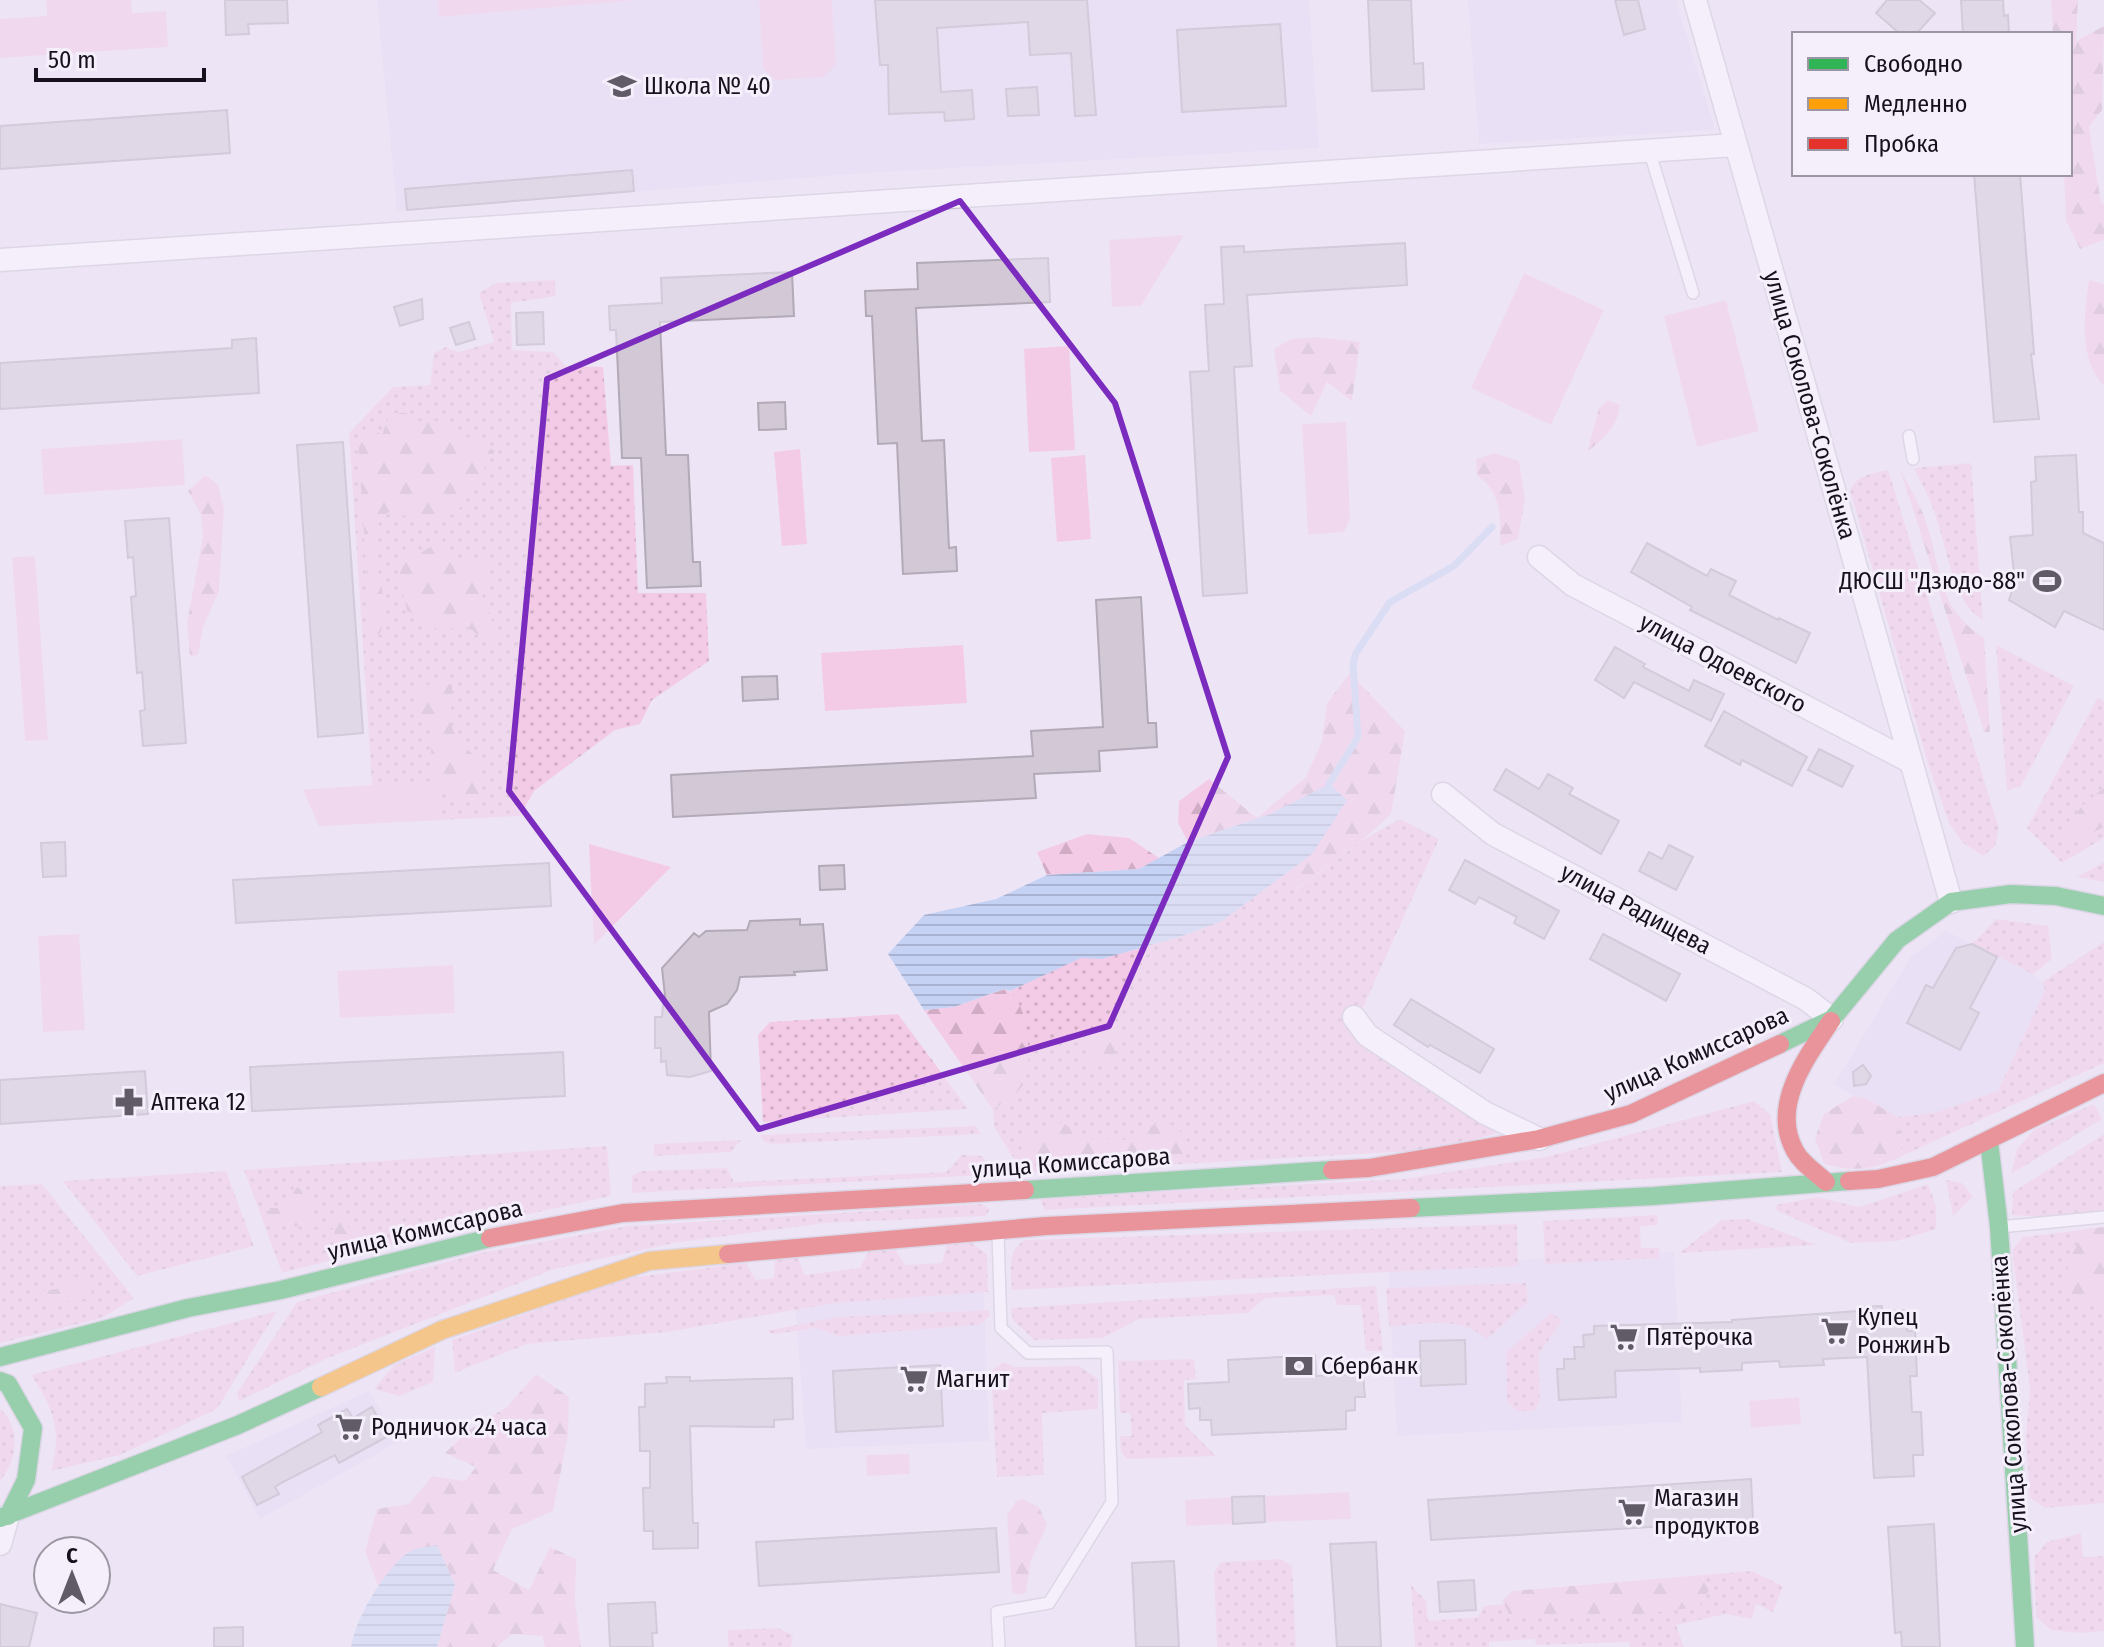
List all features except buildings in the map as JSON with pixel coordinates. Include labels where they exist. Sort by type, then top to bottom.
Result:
[{"type":"main road","name":"улица Комиссарова","points":[[0,1357],[188,1308],[281,1290],[476,1240],[623,1213],[1369,1168],[1539,1139],[1631,1114],[1832,1019],[1897,940],[1951,902],[2011,894],[2095,899],[2104,906]]},
{"type":"main road","points":[[1826,1182],[1796,1153],[1788,1133],[1787,1105],[1799,1070],[1832,1019]]},
{"type":"main road","points":[[4,1517],[238,1425],[442,1330],[649,1261],[1046,1226],[1654,1196],[1878,1179],[1933,1167],[2104,1083]]},
{"type":"main road","name":"улица Соколова-Соколёнка","points":[[1989,1141],[1999,1227],[2025,1647]]},
{"type":"main road","points":[[0,1381],[8,1384],[33,1428],[26,1480],[4,1517]]},
{"type":"street","name":"улица Соколова-Соколёнка","points":[[1695,0],[1951,902]]},
{"type":"street","points":[[0,260],[1735,145]]},
{"type":"street","name":"улица Одоевского","points":[[1539,557],[1573,585],[1911,762]]},
{"type":"street","name":"улица Радищева","points":[[1443,794],[1493,834],[1806,999],[1832,1019]]},
{"type":"street","points":[[1354,1017],[1367,1035],[1485,1113],[1539,1139]]},
{"type":"street","points":[[0,1544],[4,1517]]},
{"type":"lane","points":[[1649,150],[1693,293]]},
{"type":"lane","points":[[1909,436],[1913,459]]},
{"type":"lane","points":[[1999,1227],[2104,1217]]},
{"type":"lane","points":[[997,1231],[1001,1328],[1028,1353],[1107,1352],[1112,1502],[1049,1603],[997,1612],[999,1647]]},
{"type":"highlighted area","points":[[960,201],[1115,403],[1228,757],[1109,1026],[759,1129],[509,791],[547,379]]},
{"type":"shaded area","points":[[377,0],[1309,0],[1319,148],[865,173],[397,211]]},
{"type":"shaded area","points":[[1468,0],[1676,0],[1715,130],[1479,144]]},
{"type":"shaded area","points":[[1946,931],[2033,974],[2045,990],[1998,1091],[1934,1113],[1897,1117],[1868,1099],[1853,1096],[1834,1084],[1911,957]]},
{"type":"shaded area","points":[[1674,1252],[1682,1422],[1397,1436],[1388,1267]]},
{"type":"shaded area","points":[[984,1289],[989,1441],[806,1449],[795,1301]]},
{"type":"shaded area","points":[[369,1391],[398,1442],[260,1519],[226,1456]]},
{"type":"green space","points":[[46,0],[131,0],[132,13],[166,11],[168,47],[0,58],[0,19],[47,16]]},
{"type":"green space","points":[[438,0],[637,0],[439,17]]},
{"type":"green space","points":[[759,0],[832,0],[836,65],[824,77],[775,80],[763,69]]},
{"type":"green space","points":[[2051,0],[2078,0],[2076,41],[2104,26],[2102,110],[2089,127],[2101,203],[2104,204],[2104,240],[2080,249],[2066,221],[2064,176],[2072,176],[2072,32],[2053,32]]},
{"type":"green space","points":[[1184,235],[1141,306],[1112,307],[1109,240]]},
{"type":"green space","points":[[1524,273],[1604,310],[1551,425],[1471,388]]},
{"type":"green space","points":[[555,280],[556,296],[511,303],[512,350],[553,352],[566,366],[603,367],[611,466],[633,465],[638,593],[706,593],[709,661],[652,700],[640,724],[615,730],[534,791],[520,816],[319,826],[303,790],[372,785],[349,433],[393,387],[430,385],[434,353],[446,347],[458,352],[494,342],[479,293],[496,283]]},
{"type":"green space","points":[[2089,280],[2104,284],[2104,386],[2090,363],[2085,336]]},
{"type":"green space","points":[[1726,300],[1759,431],[1697,447],[1664,316]]},
{"type":"green space","points":[[1318,337],[1360,342],[1352,401],[1327,382],[1311,416],[1280,391],[1274,349],[1291,339]]},
{"type":"green space","points":[[1069,346],[1075,450],[1029,452],[1024,349]]},
{"type":"green space","points":[[1608,400],[1620,405],[1619,413],[1604,437],[1587,452],[1599,408]]},
{"type":"green space","points":[[390,413],[406,413],[416,422],[432,419],[495,451],[462,506],[440,524],[390,512],[379,517],[376,560],[385,605],[381,632],[371,640],[358,441],[368,425],[382,435]]},
{"type":"green space","points":[[1346,422],[1350,519],[1344,532],[1308,535],[1302,424]]},
{"type":"green space","points":[[182,439],[185,485],[44,495],[41,449]]},
{"type":"green space","points":[[800,449],[807,544],[782,546],[774,452]]},
{"type":"green space","points":[[1495,453],[1519,461],[1525,499],[1518,539],[1500,546],[1496,498],[1477,476],[1476,459]]},
{"type":"green space","points":[[1085,455],[1091,539],[1057,542],[1051,458]]},
{"type":"green space","points":[[1971,463],[1983,620],[1964,601],[1957,587],[1933,508],[1914,468]]},
{"type":"green space","points":[[1900,469],[1925,519],[1949,599],[1968,626],[1984,638],[1990,732],[1984,732]]},
{"type":"green space","points":[[1888,470],[1999,828],[1995,846],[1983,856],[1962,842],[1949,823],[1928,764],[1850,490],[1861,478]]},
{"type":"green space","points":[[205,475],[218,484],[224,509],[219,591],[203,627],[198,655],[190,657],[187,623],[203,536],[201,515],[188,491]]},
{"type":"green space","points":[[442,540],[452,558],[489,562],[482,597],[499,637],[482,638],[468,627],[438,630],[421,616],[407,611],[400,578],[400,556],[408,545],[422,552]]},
{"type":"green space","points":[[35,556],[48,740],[25,741],[12,557]]},
{"type":"green space","points":[[963,645],[967,703],[825,711],[821,653]]},
{"type":"green space","points":[[1996,645],[2074,686],[2021,786],[2007,791]]},
{"type":"green space","points":[[1350,673],[1405,731],[1391,814],[1363,840],[1295,890],[1288,872],[1312,854],[1329,785],[1270,814],[1188,842],[1178,823],[1179,801],[1209,779],[1257,818],[1306,777],[1322,741],[1327,703]]},
{"type":"green space","points":[[437,679],[452,685],[452,727],[460,742],[478,757],[482,791],[476,800],[449,800],[432,768],[430,727],[421,719],[417,703],[419,691]]},
{"type":"green space","points":[[2098,697],[2104,701],[2104,838],[2062,863],[2027,828]]},
{"type":"green space","points":[[437,781],[440,820],[319,826],[303,790]]},
{"type":"green space","points":[[2104,788],[2104,827],[2073,843],[2062,839],[2073,817]]},
{"type":"green space","points":[[1400,819],[1439,839],[1352,1032],[1502,1132],[1432,1150],[1023,1173],[994,1127],[993,1110],[1022,1087],[1023,1016],[1010,991],[1081,957],[1102,959],[1222,921],[1288,872],[1296,890],[1363,840]]},
{"type":"green space","points":[[1087,834],[1129,838],[1159,858],[1139,869],[1047,875],[1037,852]]},
{"type":"green space","points":[[589,844],[671,867],[594,945]]},
{"type":"green space","points":[[2104,862],[2104,882],[2077,877]]},
{"type":"green space","points":[[1996,919],[2048,926],[2052,959],[2033,974],[1972,944]]},
{"type":"green space","points":[[79,934],[85,1030],[43,1032],[38,936]]},
{"type":"green space","points":[[2104,942],[2104,1063],[1902,1156],[1897,1117],[1934,1113],[1998,1091],[2045,990],[2042,982]]},
{"type":"green space","points":[[453,965],[455,1013],[340,1018],[337,971]]},
{"type":"green space","points":[[1005,989],[1020,1005],[1027,1032],[1028,1062],[1021,1088],[993,1110],[924,1010],[954,1007]]},
{"type":"green space","points":[[898,1014],[968,1109],[763,1122],[758,1035],[770,1022]]},
{"type":"green space","points":[[1105,1026],[1120,1033],[1119,1046],[1111,1062],[1099,1065],[1089,1062],[1092,1035]]},
{"type":"green space","points":[[1853,1096],[1868,1099],[1897,1117],[1902,1156],[1864,1168],[1824,1164],[1815,1138],[1824,1114]]},
{"type":"green space","points":[[1754,1101],[1770,1114],[1782,1172],[1045,1210],[1041,1202],[1044,1198],[1403,1179],[1546,1157]]},
{"type":"green space","points":[[2094,1104],[2102,1119],[2011,1174],[2017,1149],[2035,1129]]},
{"type":"green space","points":[[1164,1119],[1186,1136],[1188,1149],[1181,1159],[1037,1165],[1025,1158],[1019,1139],[1040,1133],[1052,1122],[1064,1123],[1082,1138],[1126,1140]]},
{"type":"green space","points":[[976,1126],[981,1134],[772,1144],[763,1141],[760,1135]]},
{"type":"green space","points":[[2104,1134],[2104,1210],[2055,1218],[2012,1215],[2013,1192]]},
{"type":"green space","points":[[741,1140],[731,1152],[654,1156],[654,1144]]},
{"type":"green space","points":[[607,1146],[611,1196],[418,1238],[282,1273],[244,1170]]},
{"type":"green space","points":[[962,1155],[982,1156],[990,1167],[986,1175],[632,1193],[632,1176],[640,1171],[727,1168],[734,1182],[946,1172]]},
{"type":"green space","points":[[226,1171],[254,1246],[137,1276],[63,1181]]},
{"type":"green space","points":[[1946,1180],[1962,1183],[1973,1197],[1953,1216]]},
{"type":"green space","points":[[42,1184],[134,1298],[102,1318],[0,1343],[0,1186]]},
{"type":"green space","points":[[1928,1184],[1936,1206],[1936,1229],[1897,1241],[1851,1243],[1777,1211],[1776,1205],[1817,1197],[1859,1207]]},
{"type":"green space","points":[[297,1187],[311,1196],[308,1218],[328,1225],[339,1204],[346,1226],[366,1238],[337,1242],[333,1228],[272,1225],[267,1208],[284,1208]]},
{"type":"green space","points":[[982,1204],[990,1209],[986,1216],[825,1223],[674,1243],[555,1269],[328,1358],[239,1401],[237,1393],[297,1302],[480,1253],[629,1226]]},
{"type":"green space","points":[[1657,1215],[1658,1225],[1640,1226],[1641,1248],[1659,1248],[1659,1258],[1545,1264],[1543,1221]]},
{"type":"green space","points":[[1747,1219],[1817,1245],[1679,1253],[1722,1220]]},
{"type":"green space","points":[[1517,1224],[1518,1266],[1012,1290],[1012,1256],[1025,1240]]},
{"type":"green space","points":[[2104,1227],[2104,1503],[2045,1508],[2030,1498],[2026,1437],[2030,1389],[2012,1250],[2023,1237]]},
{"type":"green space","points":[[2104,1227],[2104,1301],[2086,1305],[2066,1292],[2069,1260],[2086,1229]]},
{"type":"green space","points":[[969,1241],[987,1254],[988,1292],[835,1303],[667,1332],[527,1344],[455,1373],[452,1340],[626,1278],[746,1263],[756,1280],[774,1278],[775,1259],[798,1256],[804,1275],[860,1268],[869,1250],[894,1248],[905,1265],[942,1263],[947,1243]]},
{"type":"green space","points":[[74,1276],[90,1285],[93,1298],[41,1304],[33,1293],[61,1288]]},
{"type":"green space","points":[[1526,1283],[1528,1302],[1487,1339],[1476,1331],[1452,1324],[1389,1327],[1386,1288]]},
{"type":"green space","points":[[1376,1286],[1383,1351],[1366,1351],[1361,1305],[1337,1305],[1334,1295],[1265,1298],[1248,1313],[1139,1319],[1103,1338],[1034,1340],[1013,1320],[1011,1308]]},
{"type":"green space","points":[[989,1310],[990,1316],[978,1325],[839,1336],[816,1328],[775,1334],[765,1331],[838,1317]]},
{"type":"green space","points":[[277,1311],[217,1409],[120,1455],[51,1471],[56,1444],[54,1421],[31,1375]]},
{"type":"green space","points":[[1551,1313],[1562,1321],[1538,1355],[1540,1401],[1534,1411],[1517,1411],[1507,1401],[1506,1352]]},
{"type":"green space","points":[[435,1347],[433,1382],[399,1396],[374,1389],[394,1365]]},
{"type":"green space","points":[[1194,1359],[1196,1379],[1184,1380],[1185,1425],[1216,1456],[1127,1459],[1121,1452],[1120,1436],[1132,1436],[1130,1413],[1120,1413],[1118,1361]]},
{"type":"green space","points":[[1004,1362],[1015,1367],[1079,1366],[1098,1379],[1098,1409],[1042,1413],[1044,1475],[997,1477],[991,1371]]},
{"type":"green space","points":[[536,1374],[569,1397],[568,1435],[553,1511],[512,1529],[493,1570],[529,1590],[550,1547],[576,1559],[575,1602],[581,1647],[545,1647],[542,1636],[512,1634],[497,1647],[437,1647],[455,1585],[408,1552],[378,1586],[365,1551],[377,1509],[409,1504],[432,1476],[465,1481],[476,1467],[445,1453],[469,1430],[507,1407]]},
{"type":"green space","points":[[1799,1397],[1801,1424],[1751,1428],[1749,1401]]},
{"type":"green space","points":[[0,1409],[12,1425],[15,1444],[10,1464],[0,1481]]},
{"type":"green space","points":[[909,1454],[910,1474],[867,1476],[866,1455]]},
{"type":"green space","points":[[1349,1492],[1351,1519],[1265,1522],[1264,1496]]},
{"type":"green space","points":[[1232,1497],[1233,1524],[1186,1526],[1185,1500]]},
{"type":"green space","points":[[1023,1499],[1039,1507],[1047,1525],[1031,1561],[1026,1593],[1018,1595],[1012,1592],[1007,1515],[1016,1501]]},
{"type":"green space","points":[[2081,1533],[2083,1557],[2104,1556],[2104,1631],[2080,1633],[2051,1630],[2036,1617],[2034,1557],[2047,1542]]},
{"type":"green space","points":[[1281,1559],[1292,1566],[1296,1647],[1217,1647],[1214,1572],[1221,1562]]},
{"type":"green space","points":[[1752,1571],[1783,1586],[1773,1612],[1756,1604],[1752,1619],[1726,1614],[1676,1625],[1684,1647],[1630,1647],[1629,1642],[1537,1645],[1534,1639],[1489,1642],[1489,1647],[1415,1647],[1411,1585],[1426,1601],[1428,1621],[1478,1617],[1484,1606],[1505,1604],[1511,1618],[1608,1618],[1709,1590],[1701,1575]]},
{"type":"green space","points":[[1701,1575],[1709,1590],[1699,1607],[1608,1618],[1511,1618],[1502,1600],[1513,1591]]},
{"type":"green space","points":[[778,1628],[793,1635],[791,1647],[728,1647],[728,1630]]},
{"type":"water","points":[[1329,784],[1347,800],[1312,854],[1222,921],[1102,959],[1081,958],[1010,991],[1004,989],[954,1007],[924,1010],[888,954],[924,915],[996,899],[1047,875],[1139,869],[1188,842],[1270,814]]},
{"type":"water","points":[[437,1545],[455,1585],[437,1647],[351,1647],[365,1609],[388,1572],[409,1552]]},
{"type":"waterway","points":[[1329,784],[1358,737],[1353,664],[1356,653],[1390,602],[1454,566],[1492,527]]},
{"type":"traffic: fast","points":[[1780,1044],[1832,1019],[1897,940],[1951,902],[2011,894],[2056,896],[2104,906]]},
{"type":"traffic: fast","points":[[1989,1141],[1999,1227],[2025,1647]]},
{"type":"traffic: fast","points":[[1025,1190],[1332,1170]]},
{"type":"traffic: fast","points":[[1411,1208],[1654,1196],[1849,1181]]},
{"type":"traffic: fast","points":[[0,1357],[188,1308],[281,1290],[490,1238]]},
{"type":"traffic: fast","points":[[0,1381],[8,1384],[33,1428],[26,1480],[8,1516]]},
{"type":"traffic: fast","points":[[0,1518],[238,1425],[321,1387]]},
{"type":"traffic: slow","points":[[321,1387],[442,1330],[649,1261],[728,1254]]},
{"type":"traffic: jam","points":[[1826,1182],[1798,1156],[1788,1134],[1787,1117],[1794,1083],[1831,1021]]},
{"type":"traffic: jam","points":[[1332,1170],[1369,1168],[1539,1139],[1631,1114],[1780,1044]]},
{"type":"traffic: jam","points":[[1849,1181],[1878,1179],[1933,1167],[2104,1083]]},
{"type":"traffic: jam","points":[[490,1238],[623,1213],[1025,1190]]},
{"type":"traffic: jam","points":[[728,1254],[1046,1226],[1411,1208]]},
{"type":"place","name":"Школа № 40","points":[[622,86]]},
{"type":"place","name":"ДЮСШ \"Дзюдо-88\"","points":[[2047,581]]},
{"type":"place","name":"Аптека 12","points":[[129,1102]]},
{"type":"place","name":"Купец РонжинЪ","points":[[1835,1331]]},
{"type":"place","name":"Пятёрочка","points":[[1624,1337]]},
{"type":"place","name":"Сбербанк","points":[[1299,1366]]},
{"type":"place","name":"Магнит","points":[[914,1379]]},
{"type":"place","name":"Родничок 24 часа","points":[[349,1427]]},
{"type":"place","name":"Магазин продуктов","points":[[1632,1512]]}]
